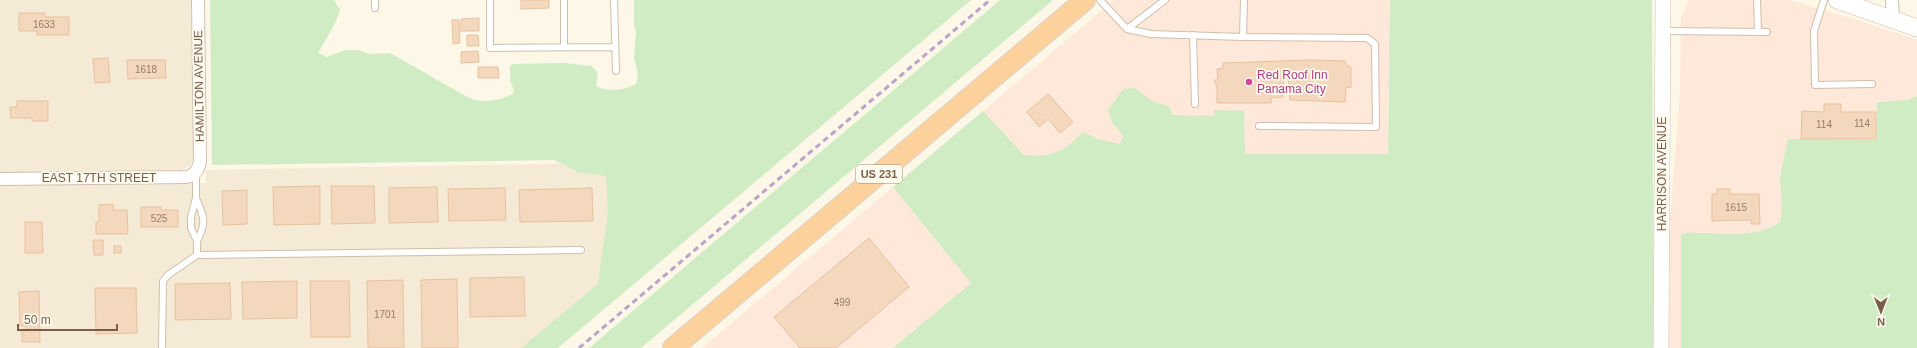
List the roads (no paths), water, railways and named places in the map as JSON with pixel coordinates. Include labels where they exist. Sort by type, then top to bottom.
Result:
[{"type":"highway","name":"US 231","points":[[673,348],[1085,0]]},
{"type":"main road","points":[[1837,0],[1917,28]]},
{"type":"street","name":"HAMILTON AVENUE","points":[[196,172],[200,161],[198,0]]},
{"type":"street","name":"HARRISON AVENUE","points":[[1661,348],[1663,0]]},
{"type":"street","points":[[1892,0],[1893,20]]},
{"type":"street","name":"EAST 17TH STREET","points":[[0,179],[187,177],[196,172]]},
{"type":"lane","points":[[375,0],[375,8]]},
{"type":"lane","points":[[490,0],[490,48],[615,47]]},
{"type":"lane","points":[[564,0],[564,47]]},
{"type":"lane","points":[[614,0],[616,71]]},
{"type":"lane","points":[[1100,0],[1127,29],[1151,34],[1243,37],[1367,38],[1375,44],[1376,127],[1259,126]]},
{"type":"lane","points":[[1127,29],[1166,0]]},
{"type":"lane","points":[[1243,37],[1244,0]]},
{"type":"lane","points":[[1758,0],[1758,32]]},
{"type":"lane","points":[[1824,0],[1814,31],[1815,85],[1872,84]]},
{"type":"lane","points":[[1662,31],[1767,32]]},
{"type":"lane","points":[[1192,35],[1195,104]]},
{"type":"lane","points":[[196,172],[196,198],[191,222],[197,241],[197,255]]},
{"type":"lane","points":[[196,198],[204,217],[204,229],[197,241]]},
{"type":"lane","points":[[162,348],[162,281],[168,275],[197,255],[581,250]]},
{"type":"railway","points":[[579,348],[990,0]]},
{"type":"place","name":"Red Roof Inn Panama City","points":[[1249,82]]}]
